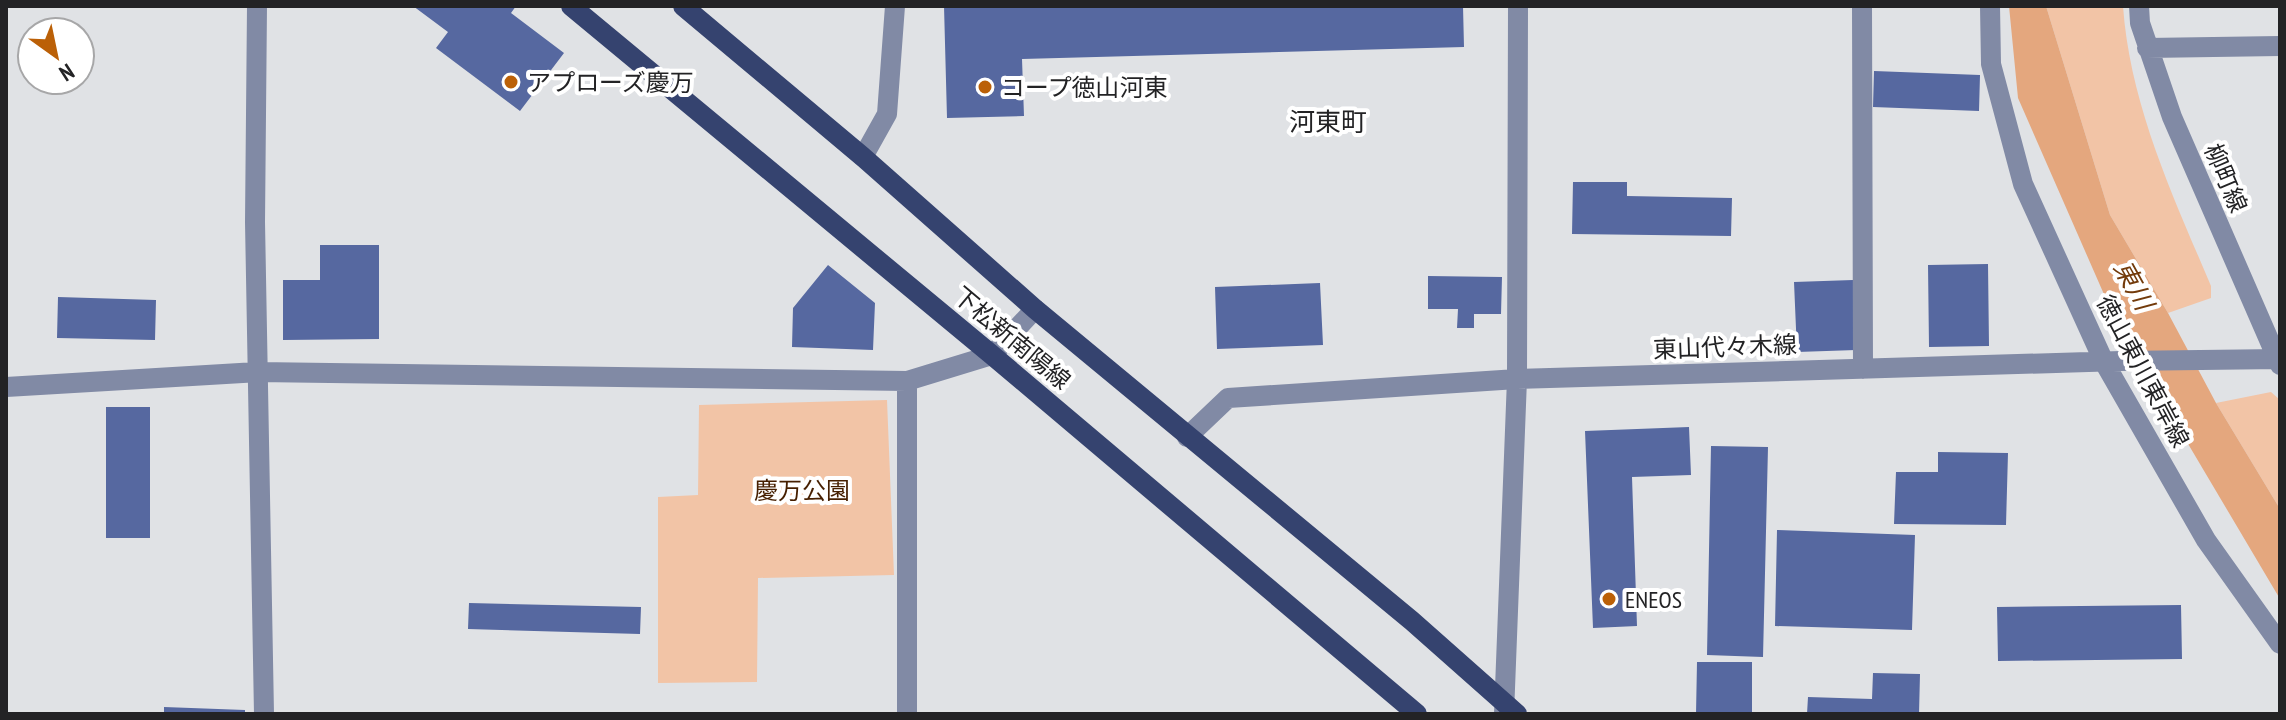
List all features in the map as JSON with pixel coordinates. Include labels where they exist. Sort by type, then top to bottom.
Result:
[{"type":"main road","name":"下松新南陽線","points":[[571,6],[992,355],[1417,714]]},
{"type":"main road","name":"下松新南陽線","points":[[683,6],[863,157],[1035,309],[1412,621],[1508,710]]},
{"type":"street","points":[[257,6],[255,222],[264,714]]},
{"type":"street","points":[[863,157],[887,114],[895,6]]},
{"type":"street","points":[[1508,710],[1517,379],[1518,6]]},
{"type":"street","points":[[1862,6],[1863,369]]},
{"type":"street","name":"徳山東川東岸線","points":[[1990,6],[1991,64],[2023,184],[2206,540],[2280,644]]},
{"type":"street","name":"柳町線","points":[[2139,6],[2147,48],[2172,117],[2279,361]]},
{"type":"street","points":[[2147,48],[2280,46]]},
{"type":"street","points":[[6,387],[258,372],[907,381],[992,355],[1035,309]]},
{"type":"street","name":"東山代々木線","points":[[1187,437],[1228,398],[1517,379],[2235,358],[2279,361]]},
{"type":"street","points":[[907,381],[907,714]]},
{"type":"green space","points":[[2046,6],[2123,6],[2134,79],[2144,114],[2168,184],[2211,286],[2211,298],[2168,313],[2110,215]]},
{"type":"green space","points":[[2271,392],[2280,400],[2280,509],[2216,403]]},
{"type":"green space","name":"慶万公園","points":[[887,400],[894,575],[758,578],[757,682],[658,683],[658,497],[698,495],[699,405]]},
{"type":"water","name":"東川","points":[[2009,6],[2046,6],[2110,215],[2280,509],[2280,599],[2117,324],[2018,98]]},
{"type":"building","name":"アプローズ慶万","points":[[413,6],[516,6],[511,13],[564,53],[520,111],[436,48],[448,32]]},
{"type":"building","name":"コープ徳山河東","points":[[944,6],[1463,6],[1464,47],[1022,59],[1024,116],[947,118]]},
{"type":"building","points":[[1874,71],[1980,75],[1979,111],[1873,107]]},
{"type":"building","points":[[1573,182],[1627,182],[1627,196],[1732,198],[1731,236],[1572,234]]},
{"type":"building","points":[[320,245],[379,245],[379,339],[283,340],[283,280],[320,280]]},
{"type":"building","points":[[1988,264],[1989,346],[1929,347],[1928,265]]},
{"type":"building","points":[[828,265],[875,303],[873,350],[792,347],[793,308]]},
{"type":"building","points":[[1428,276],[1502,277],[1501,314],[1474,314],[1474,328],[1457,328],[1458,309],[1428,309]]},
{"type":"building","points":[[1853,280],[1856,350],[1797,352],[1794,282]]},
{"type":"building","points":[[1320,283],[1323,345],[1217,349],[1215,287]]},
{"type":"building","points":[[58,297],[156,300],[155,340],[57,338]]},
{"type":"building","points":[[106,407],[150,407],[150,538],[106,538]]},
{"type":"building","points":[[1689,427],[1691,475],[1632,477],[1637,626],[1593,628],[1585,431]]},
{"type":"building","points":[[1711,446],[1768,447],[1763,657],[1707,655]]},
{"type":"building","points":[[1938,452],[2008,453],[2006,525],[1894,524],[1896,472],[1938,472]]},
{"type":"building","points":[[1777,530],[1915,535],[1912,630],[1775,626]]},
{"type":"building","points":[[469,603],[641,607],[640,634],[468,629]]},
{"type":"building","points":[[2181,605],[2182,659],[1998,661],[1997,607]]},
{"type":"building","points":[[1697,662],[1752,662],[1752,714],[1696,714]]},
{"type":"building","points":[[1873,673],[1920,674],[1919,714],[1807,714],[1808,697],[1872,699]]},
{"type":"building","points":[[164,707],[245,710],[245,714],[164,714]]},
{"type":"place","name":"アプローズ慶万","points":[[511,82]]},
{"type":"place","name":"コープ徳山河東","points":[[985,87]]},
{"type":"place","name":"ENEOS","points":[[1609,599]]},
{"type":"district","name":"河東町","points":[[1328,121]]}]
